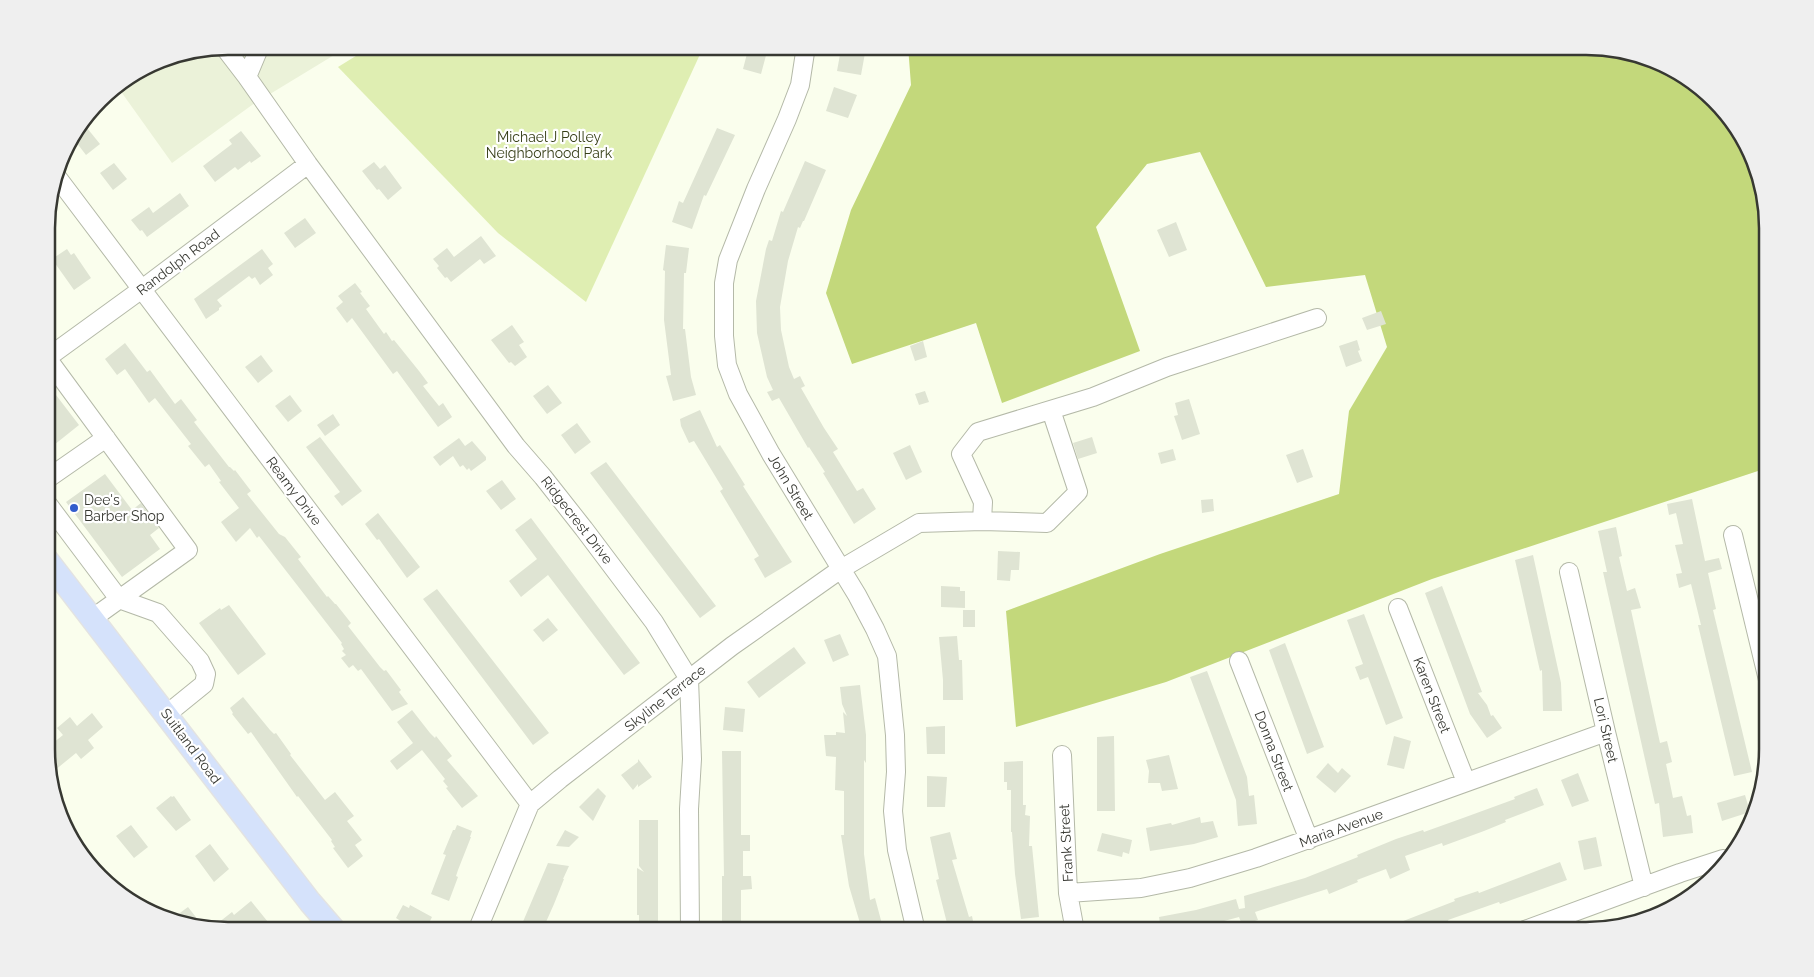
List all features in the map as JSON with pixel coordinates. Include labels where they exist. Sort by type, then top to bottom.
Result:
[{"type":"main road","name":"Suitland Road","points":[[55,570],[327,922]]},
{"type":"street","name":"Ridgecrest Drive","points":[[230,55],[516,446],[578,521],[654,622],[689,679],[692,759],[689,808],[690,922]]},
{"type":"street","points":[[247,77],[256,55]]},
{"type":"street","name":"John Street","points":[[805,55],[800,85],[728,260],[724,283],[724,336],[727,365],[738,394],[771,454],[841,569],[875,629],[887,656],[896,735],[893,810],[897,850],[914,922]]},
{"type":"street","name":"Randolph Road","points":[[55,352],[308,164]]},
{"type":"street","name":"Reamy Drive","points":[[61,183],[530,804]]},
{"type":"street","points":[[1051,410],[1078,492],[1046,523],[982,521],[983,502],[961,454],[978,432],[1093,397],[1167,367],[1317,318]]},
{"type":"street","points":[[55,369],[188,550],[93,618]]},
{"type":"street","points":[[55,473],[106,438]]},
{"type":"street","points":[[55,514],[119,599],[158,613],[200,661],[206,674],[204,684],[167,714]]},
{"type":"street","name":"Skyline Terrace","points":[[481,922],[530,804],[560,779],[732,646],[841,569],[919,523],[982,521]]},
{"type":"street","points":[[1733,535],[1759,643]]},
{"type":"street","name":"Lori Street","points":[[1570,572],[1606,732],[1644,887]]},
{"type":"street","name":"Karen Street","points":[[1398,608],[1466,782]]},
{"type":"street","name":"Donna Street","points":[[1239,661],[1309,840]]},
{"type":"street","name":"Maria Avenue","points":[[1068,893],[1141,888],[1190,878],[1309,840],[1606,732]]},
{"type":"street","name":"Frank Street","points":[[1062,756],[1068,893],[1073,922]]},
{"type":"street","points":[[1547,922],[1718,861]]},
{"type":"shaded area","points":[[334,55],[252,105],[172,163],[122,92],[132,84],[162,68],[206,56]]},
{"type":"green space","name":"Michael J Polley Neighborhood Park","points":[[357,55],[700,55],[586,302],[498,233],[338,67]]},
{"type":"green space","points":[[909,55],[1586,55],[1619,58],[1641,64],[1662,73],[1682,84],[1716,114],[1730,132],[1741,152],[1753,184],[1758,206],[1759,228],[1759,471],[1432,579],[1166,682],[1016,727],[1006,611],[1160,554],[1339,494],[1349,411],[1387,347],[1365,275],[1266,287],[1200,152],[1147,164],[1096,227],[1140,351],[1002,403],[976,323],[852,364],[826,293],[851,210],[911,85]]},
{"type":"building","points":[[747,55],[766,55],[761,74],[743,69]]},
{"type":"building","points":[[840,55],[865,55],[861,75],[837,71]]},
{"type":"building","points":[[834,87],[857,95],[848,118],[826,111]]},
{"type":"building","points":[[87,128],[100,144],[86,155],[77,144]]},
{"type":"building","points":[[717,128],[735,135],[706,196],[704,195],[692,229],[672,222],[679,201],[683,203]]},
{"type":"building","points":[[241,131],[261,156],[238,170],[235,167],[215,182],[203,166],[232,144],[229,140]]},
{"type":"building","points":[[805,161],[826,170],[804,221],[800,228],[798,227],[788,261],[780,307],[781,330],[789,367],[794,379],[800,376],[805,386],[801,388],[838,449],[833,452],[857,491],[863,488],[876,509],[854,524],[823,473],[825,472],[808,448],[779,398],[772,401],[767,392],[773,390],[767,377],[757,333],[756,301],[766,249],[769,240],[772,241],[781,211],[783,212]]},
{"type":"building","points":[[374,162],[380,169],[385,165],[402,188],[388,200],[379,189],[377,190],[362,171]]},
{"type":"building","points":[[114,163],[127,179],[113,190],[100,173]]},
{"type":"building","points":[[180,193],[189,206],[147,237],[131,220],[149,207],[153,213]]},
{"type":"building","points":[[305,218],[316,233],[295,248],[284,233]]},
{"type":"building","points":[[1176,222],[1187,250],[1169,257],[1157,230]]},
{"type":"building","points":[[481,236],[496,256],[484,264],[480,259],[451,282],[447,277],[445,278],[433,259],[447,248],[454,257]]},
{"type":"building","points":[[666,245],[689,248],[686,273],[684,273],[683,329],[685,329],[691,377],[696,395],[673,401],[666,376],[671,375],[664,320],[665,271],[663,270]]},
{"type":"building","points":[[67,249],[71,255],[74,253],[91,278],[74,290],[55,263],[55,257]]},
{"type":"building","points":[[262,249],[273,264],[268,268],[273,275],[260,285],[255,277],[252,279],[249,276],[217,300],[222,306],[206,319],[194,299]]},
{"type":"building","points":[[355,283],[370,306],[366,309],[384,334],[386,332],[392,341],[394,340],[428,383],[423,386],[439,406],[443,403],[452,417],[438,427],[397,371],[393,374],[352,318],[347,323],[336,308],[343,302],[338,296]]},
{"type":"building","points":[[1381,311],[1386,324],[1367,330],[1362,318]]},
{"type":"building","points":[[512,325],[524,342],[519,345],[527,357],[515,366],[511,362],[509,363],[491,340]]},
{"type":"building","points":[[1357,340],[1360,350],[1358,351],[1362,361],[1346,367],[1339,346]]},
{"type":"building","points":[[923,341],[927,357],[915,361],[910,346]]},
{"type":"building","points":[[125,343],[147,372],[150,370],[175,404],[181,399],[197,420],[194,422],[229,467],[235,470],[251,491],[247,494],[279,534],[285,537],[301,557],[298,559],[327,597],[336,604],[351,623],[348,626],[380,667],[384,671],[386,670],[401,690],[399,692],[408,704],[392,711],[361,669],[358,671],[353,665],[349,668],[341,658],[346,655],[342,651],[344,649],[342,643],[259,536],[257,538],[250,528],[236,542],[221,522],[239,508],[219,482],[221,481],[209,464],[205,467],[188,446],[191,444],[155,398],[149,403],[125,369],[117,375],[105,359]]},
{"type":"building","points":[[261,355],[273,371],[258,383],[245,367]]},
{"type":"building","points":[[548,385],[562,403],[547,414],[533,396]]},
{"type":"building","points":[[925,391],[929,402],[919,405],[915,394]]},
{"type":"building","points":[[290,395],[302,411],[288,422],[275,406]]},
{"type":"building","points":[[55,396],[79,425],[55,444]]},
{"type":"building","points":[[1189,399],[1200,434],[1182,440],[1174,416],[1178,415],[1175,403]]},
{"type":"building","points":[[700,410],[717,447],[720,445],[745,485],[743,486],[792,562],[765,578],[754,559],[759,556],[720,491],[723,489],[694,441],[689,443],[681,426],[680,419]]},
{"type":"building","points":[[333,414],[340,425],[325,436],[317,425]]},
{"type":"building","points":[[577,423],[591,442],[575,454],[561,435]]},
{"type":"building","points":[[320,437],[362,491],[342,506],[334,496],[340,492],[306,447]]},
{"type":"building","points":[[1092,437],[1097,453],[1078,459],[1073,443]]},
{"type":"building","points":[[459,438],[465,446],[472,441],[486,457],[486,460],[471,471],[469,468],[467,470],[463,465],[460,467],[453,456],[440,466],[433,457]]},
{"type":"building","points":[[910,445],[922,472],[906,480],[893,453]]},
{"type":"building","points":[[1173,449],[1176,460],[1161,464],[1158,453]]},
{"type":"building","points":[[1303,449],[1313,477],[1297,483],[1286,455]]},
{"type":"building","points":[[606,462],[716,606],[700,618],[590,473]]},
{"type":"building","points":[[105,474],[132,510],[141,503],[159,528],[150,535],[160,549],[122,577],[66,502]]},
{"type":"building","points":[[502,480],[516,499],[501,510],[486,491]]},
{"type":"building","points":[[1213,499],[1214,511],[1202,513],[1201,500]]},
{"type":"building","points":[[1692,499],[1705,561],[1719,558],[1722,569],[1708,573],[1716,609],[1713,610],[1752,772],[1734,776],[1698,625],[1701,625],[1691,584],[1679,588],[1676,574],[1682,573],[1675,545],[1683,544],[1676,513],[1669,515],[1667,504]]},
{"type":"building","points":[[378,513],[420,567],[407,578],[379,539],[377,540],[365,524]]},
{"type":"building","points":[[531,518],[640,663],[624,675],[548,575],[521,597],[509,581],[537,559],[515,530]]},
{"type":"building","points":[[1616,527],[1622,556],[1619,557],[1627,591],[1635,588],[1641,608],[1631,610],[1660,743],[1667,741],[1672,762],[1666,764],[1673,798],[1682,796],[1687,816],[1691,815],[1693,833],[1663,837],[1659,803],[1655,804],[1603,572],[1607,572],[1598,531]]},
{"type":"building","points":[[998,551],[1020,552],[1019,570],[1011,570],[1010,581],[997,580]]},
{"type":"building","points":[[1533,555],[1561,683],[1562,711],[1543,711],[1542,670],[1540,671],[1515,560]]},
{"type":"building","points":[[941,586],[960,587],[960,591],[965,591],[965,608],[941,607]]},
{"type":"building","points":[[1442,586],[1482,692],[1478,693],[1487,705],[1491,716],[1493,715],[1502,728],[1487,738],[1470,714],[1425,593]]},
{"type":"building","points":[[437,589],[549,733],[533,745],[423,599]]},
{"type":"building","points":[[229,605],[266,654],[238,675],[199,623],[220,608],[221,610]]},
{"type":"building","points":[[963,610],[975,610],[975,627],[963,627]]},
{"type":"building","points":[[1364,614],[1403,718],[1386,725],[1368,677],[1360,680],[1355,667],[1363,664],[1347,620]]},
{"type":"building","points":[[548,618],[558,630],[543,642],[533,630]]},
{"type":"building","points":[[840,634],[849,655],[833,662],[824,640]]},
{"type":"building","points":[[957,636],[959,660],[962,660],[963,700],[943,700],[939,637]]},
{"type":"building","points":[[1285,643],[1324,747],[1307,754],[1269,650]]},
{"type":"building","points":[[794,647],[806,663],[759,698],[747,682]]},
{"type":"building","points":[[1207,671],[1247,777],[1249,796],[1254,795],[1257,824],[1238,826],[1236,800],[1190,677]]},
{"type":"building","points":[[860,685],[866,735],[866,763],[864,760],[864,854],[870,900],[875,898],[881,922],[860,922],[849,886],[841,835],[844,835],[844,791],[835,790],[836,757],[826,756],[824,735],[836,735],[836,732],[845,733],[843,712],[847,716],[842,704],[840,687]]},
{"type":"building","points":[[243,697],[270,730],[274,734],[276,733],[290,755],[325,800],[335,792],[354,816],[347,821],[362,840],[355,845],[363,856],[348,868],[333,848],[335,847],[332,840],[297,797],[251,732],[248,734],[232,714],[230,708]]},
{"type":"building","points":[[725,707],[745,709],[743,732],[723,730]]},
{"type":"building","points":[[412,710],[430,733],[435,738],[436,736],[452,756],[447,760],[478,796],[462,808],[446,788],[448,787],[443,781],[445,779],[422,750],[397,770],[390,761],[413,743],[397,722]]},
{"type":"building","points":[[92,713],[103,727],[88,740],[94,748],[81,759],[76,753],[56,769],[55,741],[63,735],[57,728],[70,717],[77,726]]},
{"type":"building","points":[[945,726],[945,754],[927,754],[926,727]]},
{"type":"building","points":[[1114,736],[1115,811],[1097,811],[1097,737]]},
{"type":"building","points":[[1394,736],[1411,741],[1404,769],[1387,765]]},
{"type":"building","points":[[722,751],[741,751],[741,835],[750,835],[750,851],[743,851],[743,876],[751,876],[752,889],[741,890],[741,922],[722,922],[722,876],[724,876]]},
{"type":"building","points":[[1169,755],[1178,789],[1162,791],[1160,783],[1148,783],[1149,771],[1146,760]]},
{"type":"building","points":[[638,759],[652,777],[638,787],[638,784],[633,790],[621,775],[638,762]]},
{"type":"building","points":[[1023,761],[1023,805],[1026,805],[1025,815],[1030,816],[1029,846],[1032,846],[1039,917],[1021,919],[1011,832],[1011,790],[1007,790],[1007,782],[1004,782],[1004,762]]},
{"type":"building","points":[[1328,763],[1338,773],[1342,768],[1351,776],[1335,793],[1316,777]]},
{"type":"building","points":[[1578,773],[1589,801],[1572,807],[1561,780]]},
{"type":"building","points":[[927,776],[947,777],[945,807],[927,807]]},
{"type":"building","points":[[598,788],[606,796],[593,821],[579,807]]},
{"type":"building","points":[[1537,788],[1544,805],[1505,820],[1506,822],[1484,831],[1443,846],[1442,843],[1405,856],[1410,870],[1390,879],[1386,869],[1357,880],[1358,882],[1329,894],[1327,889],[1255,912],[1258,920],[1252,922],[1241,922],[1239,917],[1220,922],[1160,922],[1159,917],[1196,910],[1236,899],[1239,909],[1245,908],[1244,896],[1305,878],[1358,857],[1357,855],[1396,839],[1423,830],[1424,832],[1515,799],[1514,797]]},
{"type":"building","points":[[1745,795],[1749,807],[1746,813],[1722,821],[1717,803]]},
{"type":"building","points":[[171,796],[174,796],[191,820],[176,831],[156,808]]},
{"type":"building","points":[[1200,817],[1201,823],[1213,821],[1218,837],[1194,844],[1150,851],[1146,828],[1171,823],[1172,825]]},
{"type":"building","points":[[639,820],[658,820],[658,922],[639,922],[639,915],[637,915],[637,868],[644,872],[639,866]]},
{"type":"building","points":[[131,825],[148,847],[134,858],[116,836]]},
{"type":"building","points":[[457,825],[472,831],[449,901],[431,894],[446,855],[443,854]]},
{"type":"building","points":[[565,830],[579,837],[569,847],[556,846]]},
{"type":"building","points":[[950,832],[957,859],[952,860],[969,917],[972,916],[973,922],[947,922],[936,880],[939,879],[930,837]]},
{"type":"building","points":[[1102,833],[1132,840],[1129,854],[1123,852],[1122,857],[1097,851]]},
{"type":"building","points":[[1596,837],[1602,866],[1584,870],[1578,841]]},
{"type":"building","points":[[210,844],[229,869],[214,882],[195,856]]},
{"type":"building","points":[[1560,862],[1567,880],[1448,920],[1449,922],[1401,922],[1455,901],[1454,899],[1478,891],[1479,893]]},
{"type":"building","points":[[548,863],[569,866],[546,922],[523,922]]},
{"type":"building","points":[[251,901],[268,922],[220,922],[232,912],[234,915]]},
{"type":"building","points":[[403,905],[409,908],[410,905],[432,917],[430,922],[402,922],[396,918]]},
{"type":"building","points":[[188,907],[197,919],[184,916],[178,914]]},
{"type":"place","name":"Dee's Barber Shop","points":[[74,508]]}]
